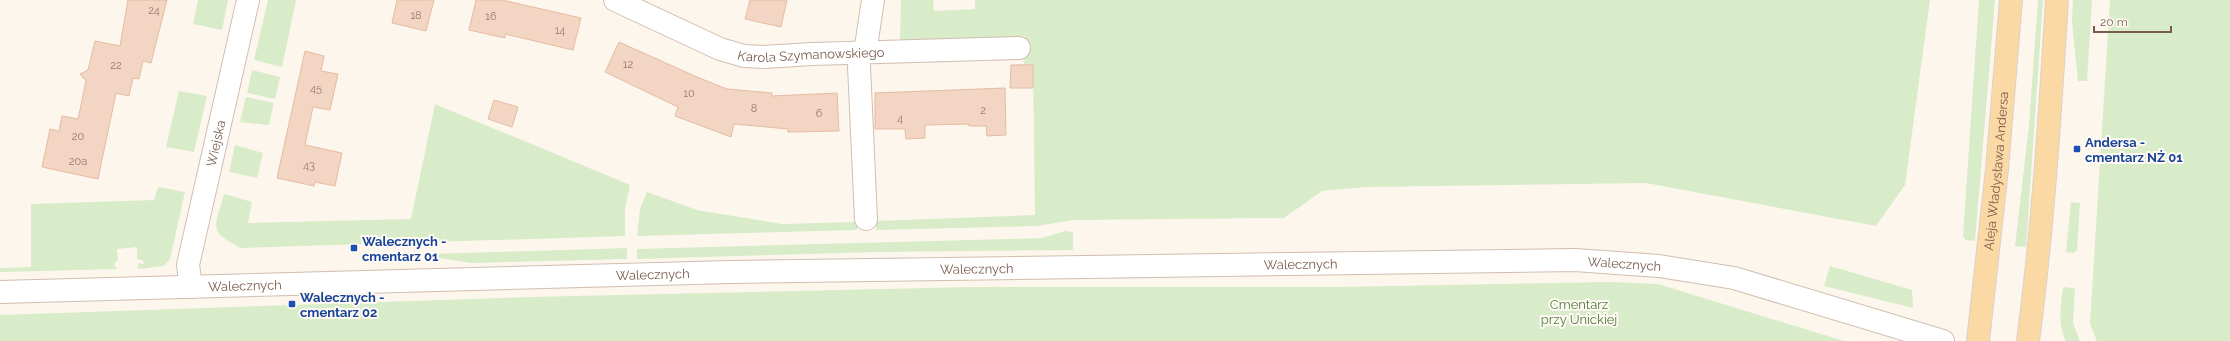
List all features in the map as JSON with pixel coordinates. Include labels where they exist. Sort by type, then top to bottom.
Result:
[{"type":"main road","name":"Aleja Władysława Andersa","points":[[1978,341],[1998,161],[2011,0]]},
{"type":"main road","points":[[2028,341],[2042,222],[2057,0]]},
{"type":"street","name":"Wiejska","points":[[191,287],[188,265],[248,0]]},
{"type":"street","name":"Karola Szymanowskiego","points":[[615,0],[720,49],[744,56],[862,59],[1018,48]]},
{"type":"street","points":[[866,219],[862,59],[873,0]]},
{"type":"street","name":"Walecznych","points":[[0,292],[762,271],[1601,261],[1659,266],[1734,278],[1943,341]]},
{"type":"green space","points":[[198,0],[228,0],[222,30],[193,24]]},
{"type":"green space","points":[[268,0],[296,0],[282,67],[254,60]]},
{"type":"green space","points":[[901,0],[933,0],[934,11],[975,9],[975,0],[1930,0],[1905,185],[1876,226],[1646,183],[1365,187],[1322,191],[1284,218],[1074,220],[1037,226],[876,230],[876,221],[1035,215],[1033,65],[1011,65],[1024,64],[1025,36],[900,41]]},
{"type":"green space","points":[[1979,0],[1995,0],[1975,241],[1966,240],[1963,236]]},
{"type":"green space","points":[[2038,0],[2043,0],[2026,247],[2015,246],[2029,125]]},
{"type":"green space","points":[[2073,0],[2092,0],[2087,81],[2078,81],[2072,23]]},
{"type":"green space","points":[[2110,0],[2230,0],[2230,341],[2097,341],[2090,324]]},
{"type":"green space","points":[[252,70],[280,77],[275,99],[247,93]]},
{"type":"green space","points":[[179,91],[207,96],[194,152],[166,147]]},
{"type":"green space","points":[[246,97],[274,103],[269,125],[240,122]]},
{"type":"green space","points":[[435,104],[630,185],[625,209],[625,236],[241,248],[230,242],[218,232],[216,221],[224,194],[252,202],[248,223],[411,219]]},
{"type":"green space","points":[[235,145],[263,153],[257,178],[229,172]]},
{"type":"green space","points":[[158,187],[185,192],[170,259],[164,266],[137,269],[139,263],[144,264],[143,260],[137,259],[137,247],[117,249],[118,260],[114,264],[117,269],[0,272],[0,268],[31,267],[31,204],[154,200]]},
{"type":"green space","points":[[647,192],[697,210],[782,224],[857,222],[857,230],[637,236],[640,209]]},
{"type":"green space","points":[[2071,202],[2080,203],[2077,250],[2074,253],[2066,252]]},
{"type":"green space","points":[[1065,231],[1073,232],[1073,250],[877,252],[637,259],[637,249],[1043,238]]},
{"type":"green space","points":[[627,248],[627,259],[472,263],[432,257],[431,254]]},
{"type":"green space","points":[[1830,266],[1912,290],[1913,308],[1824,286]]},
{"type":"green space","name":"Cmentarz przy Unickiej","points":[[1611,282],[1658,284],[1844,341],[0,341],[0,315],[530,297],[972,287],[1337,287]]},
{"type":"green space","points":[[2063,287],[2073,288],[2075,290],[2073,323],[2080,341],[2066,341],[2063,335],[2060,314]]},
{"type":"building","points":[[128,0],[167,0],[151,63],[143,61],[139,79],[133,78],[129,96],[116,93],[98,179],[42,167],[50,129],[59,131],[62,116],[78,119],[86,81],[80,74],[88,70],[95,41],[120,46]]},
{"type":"building","points":[[397,0],[434,0],[426,31],[392,23]]},
{"type":"building","points":[[476,0],[502,0],[581,18],[573,50],[505,34],[505,38],[469,30]]},
{"type":"building","points":[[750,0],[787,0],[781,27],[745,19]]},
{"type":"building","points":[[619,42],[727,89],[772,93],[772,96],[837,93],[839,131],[788,132],[788,129],[734,124],[731,137],[675,116],[678,107],[605,72]]},
{"type":"building","points":[[305,51],[324,56],[321,71],[338,74],[330,110],[313,107],[305,145],[342,153],[335,186],[315,182],[314,186],[277,178]]},
{"type":"building","points":[[1011,65],[1033,65],[1033,88],[1010,88]]},
{"type":"building","points":[[1005,88],[1006,135],[987,136],[986,126],[969,126],[969,124],[925,125],[925,138],[906,139],[905,129],[875,129],[875,93]]},
{"type":"building","points":[[494,100],[518,107],[512,127],[488,119]]},
{"type":"place","name":"Andersa - cmentarz NŻ 01","points":[[2077,149]]},
{"type":"place","name":"Walecznych - cmentarz 01","points":[[354,248]]},
{"type":"place","name":"Walecznych - cmentarz 02","points":[[292,304]]}]
